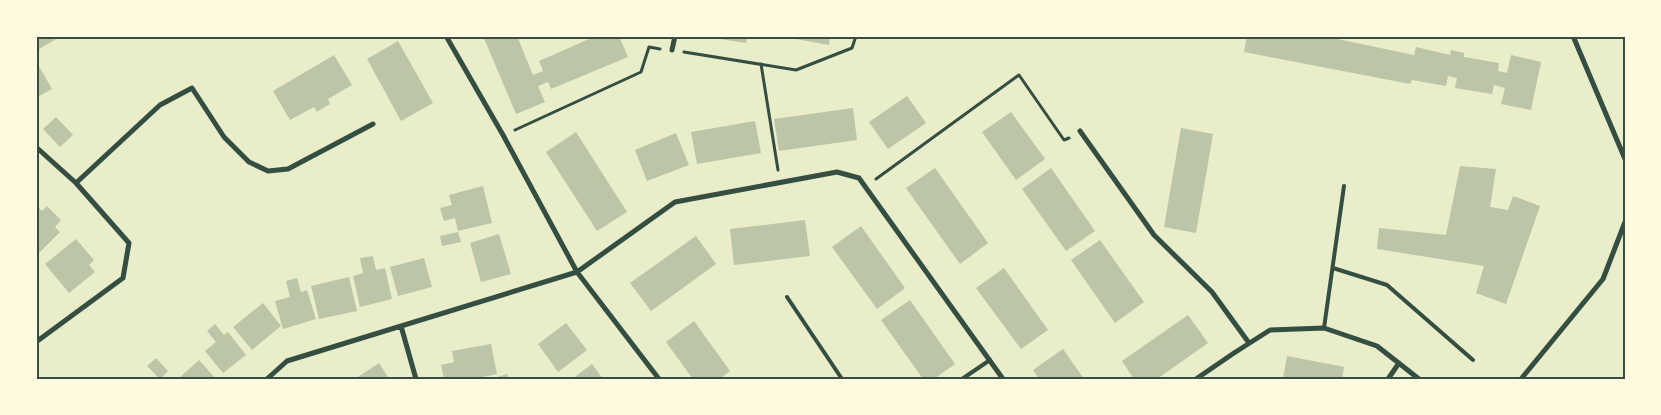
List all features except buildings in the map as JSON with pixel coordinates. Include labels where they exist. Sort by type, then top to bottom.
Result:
[{"type":"street","points":[[446,36],[503,135],[577,272],[659,379]]},
{"type":"street","points":[[672,50],[675,36]]},
{"type":"street","points":[[1573,36],[1625,159]]},
{"type":"street","points":[[76,182],[160,105],[192,88],[224,137],[248,162],[268,171],[288,169],[373,124]]},
{"type":"street","points":[[1080,131],[1154,235],[1212,292],[1249,343]]},
{"type":"street","points":[[36,147],[76,182],[129,244],[123,278],[36,342]]},
{"type":"street","points":[[267,379],[287,361],[577,272],[675,202],[837,172],[860,178],[1003,379]]},
{"type":"street","points":[[1521,379],[1603,279],[1625,222]]},
{"type":"street","points":[[401,326],[416,379]]},
{"type":"street","points":[[1196,379],[1270,330],[1324,328],[1377,346],[1419,379]]},
{"type":"street","points":[[1388,379],[1399,363]]},
{"type":"lane","points":[[1324,328],[1334,268],[1344,186]]},
{"type":"lane","points":[[1334,268],[1387,285],[1473,360]]},
{"type":"lane","points":[[787,297],[842,379]]},
{"type":"lane","points":[[962,379],[990,360]]},
{"type":"path","points":[[503,135],[641,72],[649,47],[796,70],[852,48],[856,36]]},
{"type":"path","points":[[760,64],[780,182]]},
{"type":"path","points":[[866,187],[1019,75],[1064,140],[1080,131]]}]
